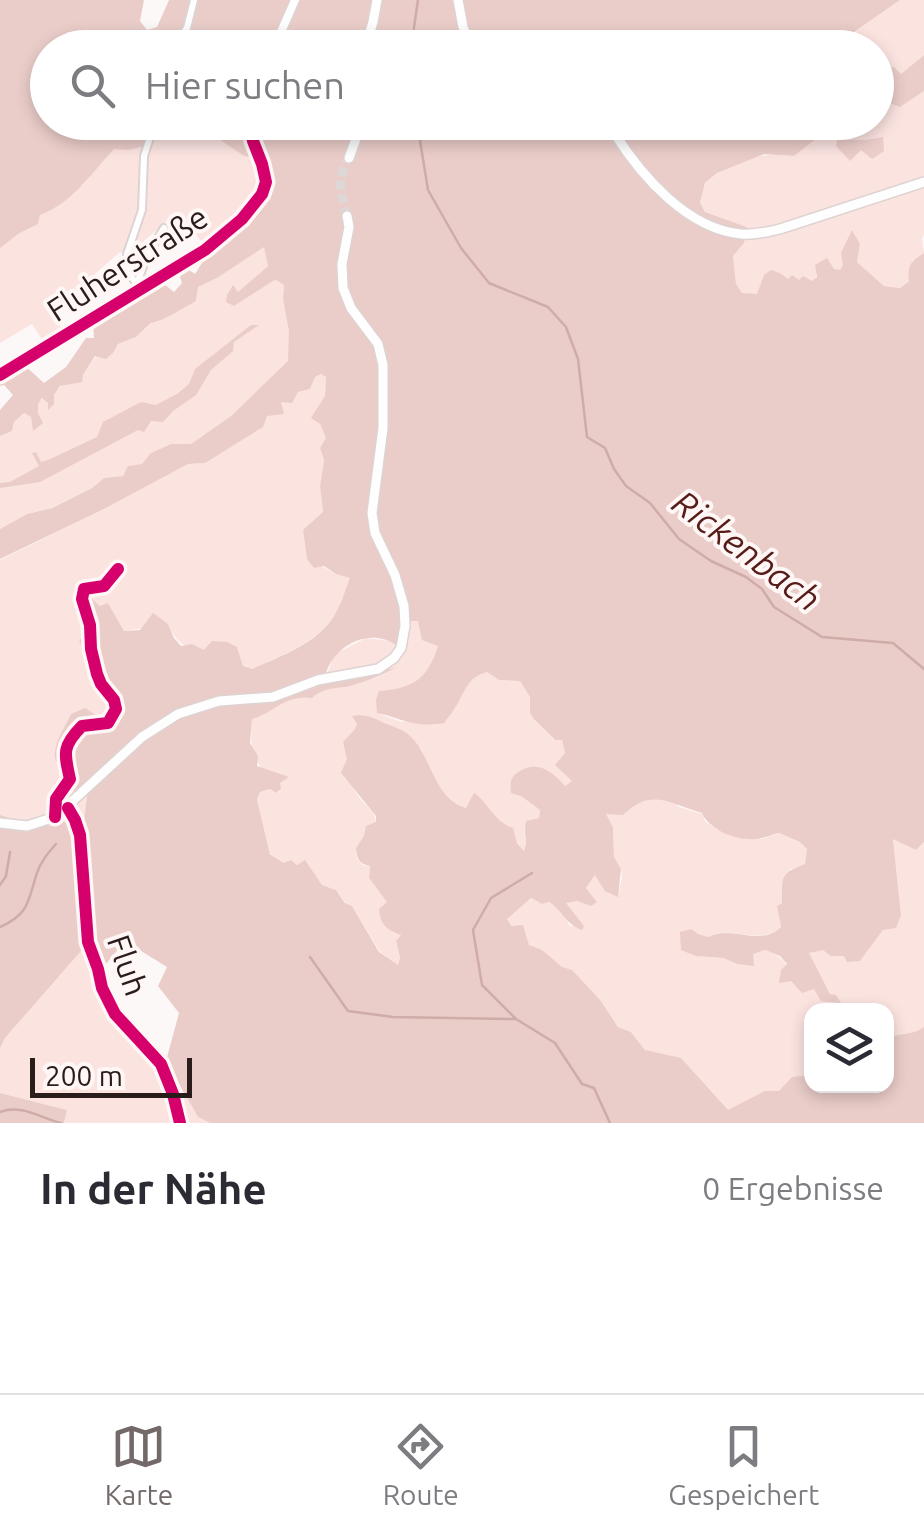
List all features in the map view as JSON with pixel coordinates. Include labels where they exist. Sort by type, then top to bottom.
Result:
[{"type":"main road","points":[[371,30],[377,0]]},
{"type":"main road","points":[[458,0],[464,30]]},
{"type":"main road","points":[[349,158],[355,140]]},
{"type":"main road","points":[[619,140],[647,179],[674,203],[716,227],[740,234],[780,228],[924,182]]},
{"type":"main road","points":[[0,823],[27,826],[55,817],[136,742],[178,714],[219,701],[273,697],[318,680],[378,669],[394,658],[400,648],[404,606],[372,514],[383,428],[383,365],[378,344],[351,308],[343,288],[347,216]]},
{"type":"street","points":[[186,30],[194,0]]},
{"type":"street","points":[[282,30],[296,0]]},
{"type":"street","points":[[138,286],[127,271],[126,254],[142,210],[144,156],[149,140]]},
{"type":"street","name":"Fluherstraße","points":[[0,375],[228,233],[262,194],[266,182],[252,140]]},
{"type":"street","points":[[138,286],[147,255],[164,228]]},
{"type":"street","points":[[55,817],[56,799],[70,779],[64,758],[67,745],[82,726],[108,723],[116,709],[97,674],[81,596],[84,590],[104,586],[118,569]]},
{"type":"street","name":"Fluh","points":[[68,808],[80,835],[88,942],[102,988],[115,1014],[161,1064],[174,1094],[180,1123]]},
{"type":"shaded area","points":[[0,0],[144,0],[140,21],[147,30],[30,30],[30,140],[148,140],[146,146],[114,149],[71,195],[40,215],[38,224],[0,248]]},
{"type":"shaded area","points":[[169,0],[900,0],[857,30],[147,30],[157,27]]},
{"type":"shaded area","points":[[900,0],[924,0],[924,55],[900,75],[894,67],[894,30],[858,30]]},
{"type":"shaded area","points":[[924,55],[924,91],[900,107],[894,105],[894,67],[901,74]]},
{"type":"shaded area","points":[[924,91],[924,253],[912,261],[909,280],[900,288],[884,286],[857,262],[860,244],[840,270],[817,272],[812,282],[765,275],[757,295],[742,293],[736,285],[733,256],[744,243],[747,227],[705,212],[700,202],[708,180],[753,158],[794,156],[814,140],[894,140],[894,104],[900,106]]},
{"type":"shaded area","points":[[140,140],[221,140],[244,156],[264,159],[266,187],[253,211],[210,251],[176,213],[137,247],[143,253],[140,263],[131,267],[129,256],[120,252],[86,282],[90,290],[52,313],[64,332],[45,344],[32,324],[0,343],[0,247],[38,224],[40,215],[83,185],[114,148],[128,150]]},
{"type":"shaded area","points":[[220,140],[815,140],[794,156],[764,154],[717,173],[705,183],[700,202],[705,212],[747,227],[744,243],[733,256],[736,284],[742,293],[757,294],[764,275],[771,270],[788,279],[792,275],[812,281],[817,277],[815,265],[827,258],[834,269],[840,270],[841,253],[852,230],[860,244],[857,262],[884,286],[900,288],[909,281],[911,264],[924,253],[924,842],[916,850],[893,839],[901,915],[896,928],[883,930],[860,961],[847,962],[844,956],[831,956],[823,950],[809,953],[830,994],[836,995],[841,1003],[821,1001],[814,989],[802,993],[791,981],[779,983],[781,970],[787,964],[765,950],[753,954],[754,966],[681,950],[680,932],[691,929],[708,937],[727,933],[764,936],[781,927],[777,906],[782,903],[783,882],[787,873],[805,864],[807,849],[779,833],[754,839],[728,834],[712,826],[702,813],[661,800],[643,802],[623,815],[606,814],[613,827],[614,857],[621,869],[618,897],[605,891],[595,875],[586,888],[597,902],[591,906],[577,901],[566,903],[584,926],[582,930],[549,902],[542,904],[531,898],[507,919],[512,926],[523,925],[529,945],[572,970],[601,1001],[618,1027],[631,1032],[645,1050],[681,1058],[728,1110],[765,1091],[779,1091],[792,1077],[804,1076],[804,1093],[894,1093],[894,1036],[924,1027],[924,1123],[210,1123],[198,1117],[166,1061],[179,1013],[158,986],[167,967],[125,941],[102,969],[93,948],[81,951],[0,1048],[0,815],[20,821],[49,815],[48,826],[84,820],[87,796],[79,792],[73,795],[71,782],[55,758],[56,747],[71,714],[85,708],[106,717],[111,710],[88,672],[87,655],[79,641],[89,627],[78,606],[86,593],[100,606],[108,603],[124,631],[140,630],[153,613],[168,624],[181,646],[192,644],[204,650],[212,641],[227,642],[237,647],[243,666],[252,669],[297,648],[327,626],[350,578],[324,566],[314,568],[307,559],[303,530],[323,512],[320,486],[324,460],[320,448],[326,438],[320,424],[311,418],[325,396],[326,377],[321,374],[315,377],[310,389],[298,392],[292,403],[281,402],[284,414],[267,416],[263,427],[205,463],[188,464],[0,559],[0,529],[27,514],[52,508],[104,478],[123,476],[128,466],[142,464],[151,453],[171,444],[191,444],[231,416],[288,361],[284,285],[276,280],[234,306],[226,302],[233,285],[238,292],[268,266],[264,247],[198,287],[196,301],[118,344],[106,359],[95,356],[82,382],[60,386],[48,410],[48,403],[42,398],[38,413],[43,423],[33,431],[31,417],[24,413],[14,422],[12,431],[0,436],[0,410],[13,395],[4,385],[0,386],[0,377],[23,364],[44,383],[66,367],[86,338],[94,338],[93,324],[153,285],[163,283],[174,292],[182,283],[178,271],[186,268],[195,274],[208,254],[254,210],[266,187],[264,160],[244,156]],"holes":[[[402,621],[418,621],[422,640],[438,646],[429,667],[417,680],[379,691],[377,713],[416,724],[444,723],[476,677],[487,672],[499,680],[520,681],[530,697],[534,719],[555,740],[562,740],[565,753],[555,765],[572,781],[565,786],[539,767],[527,768],[512,778],[511,793],[540,810],[539,818],[526,821],[524,851],[513,828],[474,793],[466,808],[446,795],[417,744],[407,734],[371,717],[352,716],[357,724],[343,742],[347,759],[341,773],[376,816],[376,822],[366,826],[356,852],[361,862],[370,866],[369,878],[387,902],[379,909],[383,923],[401,935],[396,941],[398,965],[379,952],[352,906],[336,890],[322,885],[305,860],[297,865],[291,860],[284,863],[270,854],[257,800],[260,792],[270,789],[276,793],[281,789],[280,783],[289,777],[257,766],[258,756],[250,743],[252,719],[287,701],[312,698],[325,690],[356,684],[396,667],[324,683],[332,660],[340,651],[373,638],[396,645],[401,640]]]},
{"type":"shaded area","points":[[837,140],[883,140],[884,151],[872,159],[861,150],[850,161],[836,146]]},
{"type":"shaded area","points":[[264,246],[268,266],[238,293],[233,286],[234,306],[273,281],[284,285],[289,361],[231,416],[191,444],[171,444],[152,453],[142,465],[123,476],[104,478],[92,488],[0,529],[0,436],[12,431],[14,422],[24,413],[31,417],[33,430],[38,403],[43,398],[48,403],[61,386],[83,375],[96,356],[113,353],[118,344],[196,301],[198,287]]},
{"type":"shaded area","points":[[251,325],[259,325],[234,342],[233,351],[211,370],[196,395],[163,422],[151,421],[144,432],[138,430],[40,482],[0,488],[0,483],[10,482],[39,466],[32,453],[36,452],[41,462],[48,460],[97,437],[103,422],[141,402],[156,405],[177,394],[189,384],[195,369]]},
{"type":"shaded area","points":[[315,376],[326,376],[320,424],[327,439],[320,448],[324,460],[320,486],[323,513],[303,531],[307,558],[351,578],[334,616],[308,641],[252,669],[243,666],[237,647],[188,647],[168,624],[124,631],[108,603],[100,606],[87,594],[89,627],[79,641],[111,710],[106,717],[97,716],[65,771],[74,786],[87,796],[84,820],[47,826],[48,815],[20,821],[0,815],[0,560],[188,464],[205,463],[281,402],[310,389]]},
{"type":"shaded area","points":[[402,620],[419,621],[438,646],[418,680],[379,691],[377,713],[402,722],[458,703],[468,684],[487,672],[499,680],[520,681],[530,697],[530,713],[554,740],[562,740],[572,781],[521,796],[540,810],[539,818],[526,822],[525,852],[480,798],[466,808],[450,799],[421,749],[353,717],[356,729],[343,742],[348,759],[344,778],[372,811],[376,822],[356,848],[357,858],[362,865],[370,866],[369,878],[388,903],[379,909],[383,923],[402,935],[396,942],[398,966],[380,952],[352,906],[336,890],[322,885],[305,861],[297,865],[284,863],[270,853],[257,801],[260,792],[270,789],[277,793],[281,789],[256,758],[251,732],[252,719],[285,702],[319,690],[364,682],[389,670],[323,683],[335,654],[366,638],[389,641]]},
{"type":"shaded area","points":[[652,798],[702,814],[717,830],[762,839],[779,833],[800,842],[807,849],[805,864],[790,869],[781,886],[782,903],[777,906],[781,927],[754,936],[698,934],[696,956],[754,965],[752,954],[765,950],[784,961],[791,981],[830,994],[808,953],[823,949],[860,961],[883,930],[901,915],[893,838],[916,850],[924,842],[924,1123],[590,1123],[645,1050],[631,1032],[618,1027],[601,1001],[542,951],[529,945],[507,919],[531,898],[560,910],[570,926],[583,926],[565,903],[577,901],[591,906],[596,901],[586,888],[595,875],[618,896],[621,869],[614,857],[613,827],[605,813],[623,815],[633,805]]},
{"type":"shaded area","points":[[93,947],[110,1002],[127,1026],[166,1061],[198,1117],[210,1123],[64,1123],[67,1110],[0,1093],[0,1048],[5,1038],[81,951]]},
{"type":"shaded area","points":[[0,1093],[67,1110],[64,1123],[0,1123]]},
{"type":"waterway","name":"Rickenbach","points":[[414,30],[418,0]]},
{"type":"waterway","name":"Rickenbach","points":[[420,140],[428,190],[461,248],[489,283],[548,307],[566,327],[578,359],[587,437],[605,448],[626,486],[650,503],[679,539],[711,561],[746,577],[762,589],[774,607],[822,637],[893,643],[924,669]]},
{"type":"waterway","points":[[0,927],[23,911],[41,865],[56,844]]},
{"type":"waterway","points":[[0,885],[6,876],[10,852]]},
{"type":"waterway","points":[[532,873],[491,898],[473,930],[482,985],[516,1019],[555,1043],[582,1084],[594,1088],[610,1123]]},
{"type":"waterway","points":[[310,957],[348,1011],[393,1017],[515,1019]]},
{"type":"waterway","points":[[0,1112],[23,1111],[61,1123]]},
{"type":"tunnel","points":[[347,216],[341,180],[349,158]]},
{"type":"cycle path","points":[[0,375],[205,250],[242,219],[262,194],[266,182],[253,140]]},
{"type":"cycle path","points":[[55,817],[56,799],[70,779],[66,756],[71,739],[82,726],[108,723],[116,709],[97,674],[82,599],[84,589],[104,586],[118,569]]},
{"type":"cycle path","points":[[68,808],[80,835],[88,942],[102,988],[115,1014],[161,1064],[180,1123]]}]
